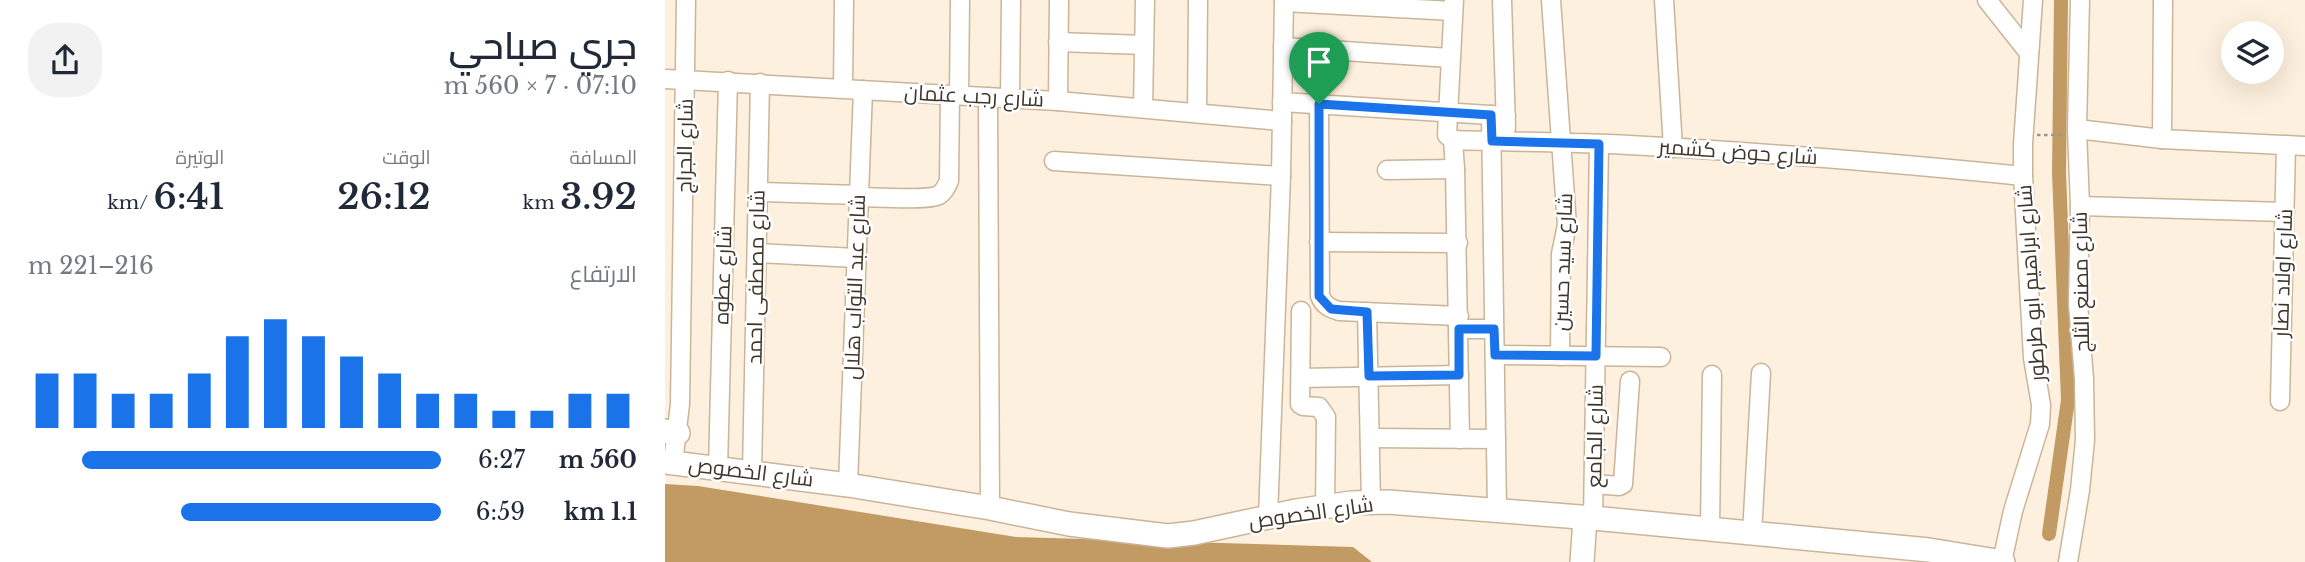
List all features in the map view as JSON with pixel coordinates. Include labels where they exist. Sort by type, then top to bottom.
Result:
[{"type":"main road","name":"شارع الخصوص","points":[[669,462],[849,485],[1069,524],[1168,536],[1325,507],[1371,503],[1419,504],[1929,550],[2003,562]]},
{"type":"main road","points":[[1582,556],[1589,518]]},
{"type":"street","name":"شارع الجراج","points":[[669,462],[686,80],[686,0]]},
{"type":"street","points":[[843,88],[844,0]]},
{"type":"street","points":[[758,192],[938,196],[949,181],[960,0]]},
{"type":"street","points":[[1010,98],[1011,0]]},
{"type":"street","points":[[1058,101],[1059,0]]},
{"type":"street","points":[[1143,108],[1145,0]]},
{"type":"street","points":[[1197,113],[1198,0]]},
{"type":"street","points":[[1497,510],[1494,329],[1502,0]]},
{"type":"street","name":"شارع سيد حسين","points":[[1551,0],[1567,225],[1561,254],[1560,356]]},
{"type":"street","points":[[1664,0],[1673,148]]},
{"type":"street","points":[[1987,0],[2029,53]]},
{"type":"street","name":"شارع ابراهيم ابو طرطور","points":[[2003,562],[2013,511],[2040,424],[2041,405],[2033,358],[2023,176],[2033,0]]},
{"type":"street","name":"شارع مصنع الثلج","points":[[2068,562],[2085,440],[2084,379],[2078,304],[2080,206],[2072,132],[2080,0]]},
{"type":"street","points":[[2162,139],[2163,0]]},
{"type":"street","points":[[1268,517],[1281,176],[1284,1],[1453,5],[1448,112],[1455,169],[1458,243],[1460,439]]},
{"type":"street","points":[[1058,42],[1144,45]]},
{"type":"street","points":[[1283,47],[1450,58]]},
{"type":"street","name":"شارع رجب عثمان","points":[[665,79],[1058,101],[1282,121]]},
{"type":"street","name":"شارع عطوه","points":[[717,468],[728,81]]},
{"type":"street","name":"شارع مصطفى احمد","points":[[752,472],[760,83]]},
{"type":"street","name":"شارع عبد التواب هلال","points":[[849,485],[863,90]]},
{"type":"street","points":[[988,97],[990,508]]},
{"type":"street","points":[[1282,102],[1499,116]]},
{"type":"street","points":[[1319,104],[1319,296],[1331,309],[1494,329]]},
{"type":"street","points":[[2072,132],[2305,146]]},
{"type":"street","name":"شارع حوض كشمير","points":[[1451,138],[1673,148],[1871,161],[2023,176]]},
{"type":"street","name":"شارع الجامع","points":[[1589,518],[1594,484],[1599,144]]},
{"type":"street","name":"شارع اولاد نصار","points":[[2280,401],[2286,145]]},
{"type":"street","points":[[1054,161],[1281,176]]},
{"type":"street","points":[[1387,170],[1455,169]]},
{"type":"street","points":[[2080,206],[2285,212]]},
{"type":"street","points":[[1319,243],[1458,243]]},
{"type":"street","points":[[757,253],[856,258]]},
{"type":"street","points":[[1301,311],[1301,405],[1319,407],[1326,417],[1325,507]]},
{"type":"street","points":[[1367,312],[1371,503]]},
{"type":"street","points":[[1495,355],[1661,357]]},
{"type":"street","points":[[1752,534],[1761,373]]},
{"type":"street","points":[[1301,378],[1459,375]]},
{"type":"street","points":[[1710,530],[1712,375]]},
{"type":"street","points":[[1594,484],[1623,484],[1630,382]]},
{"type":"street","points":[[1370,438],[1496,439]]},
{"type":"path","points":[[2047,135],[2072,132]]},
{"type":"shaded area","points":[[665,484],[698,486],[1016,537],[1353,547],[1372,562],[665,562]]},
{"type":"waterway","points":[[2049,534],[2068,400],[2059,173],[2061,0]]},
{"type":"route","points":[[1319,104],[1491,115],[1492,141],[1599,144],[1596,356],[1495,355],[1494,329],[1459,329],[1459,375],[1369,376],[1367,312],[1331,309],[1319,296],[1319,104]]}]
